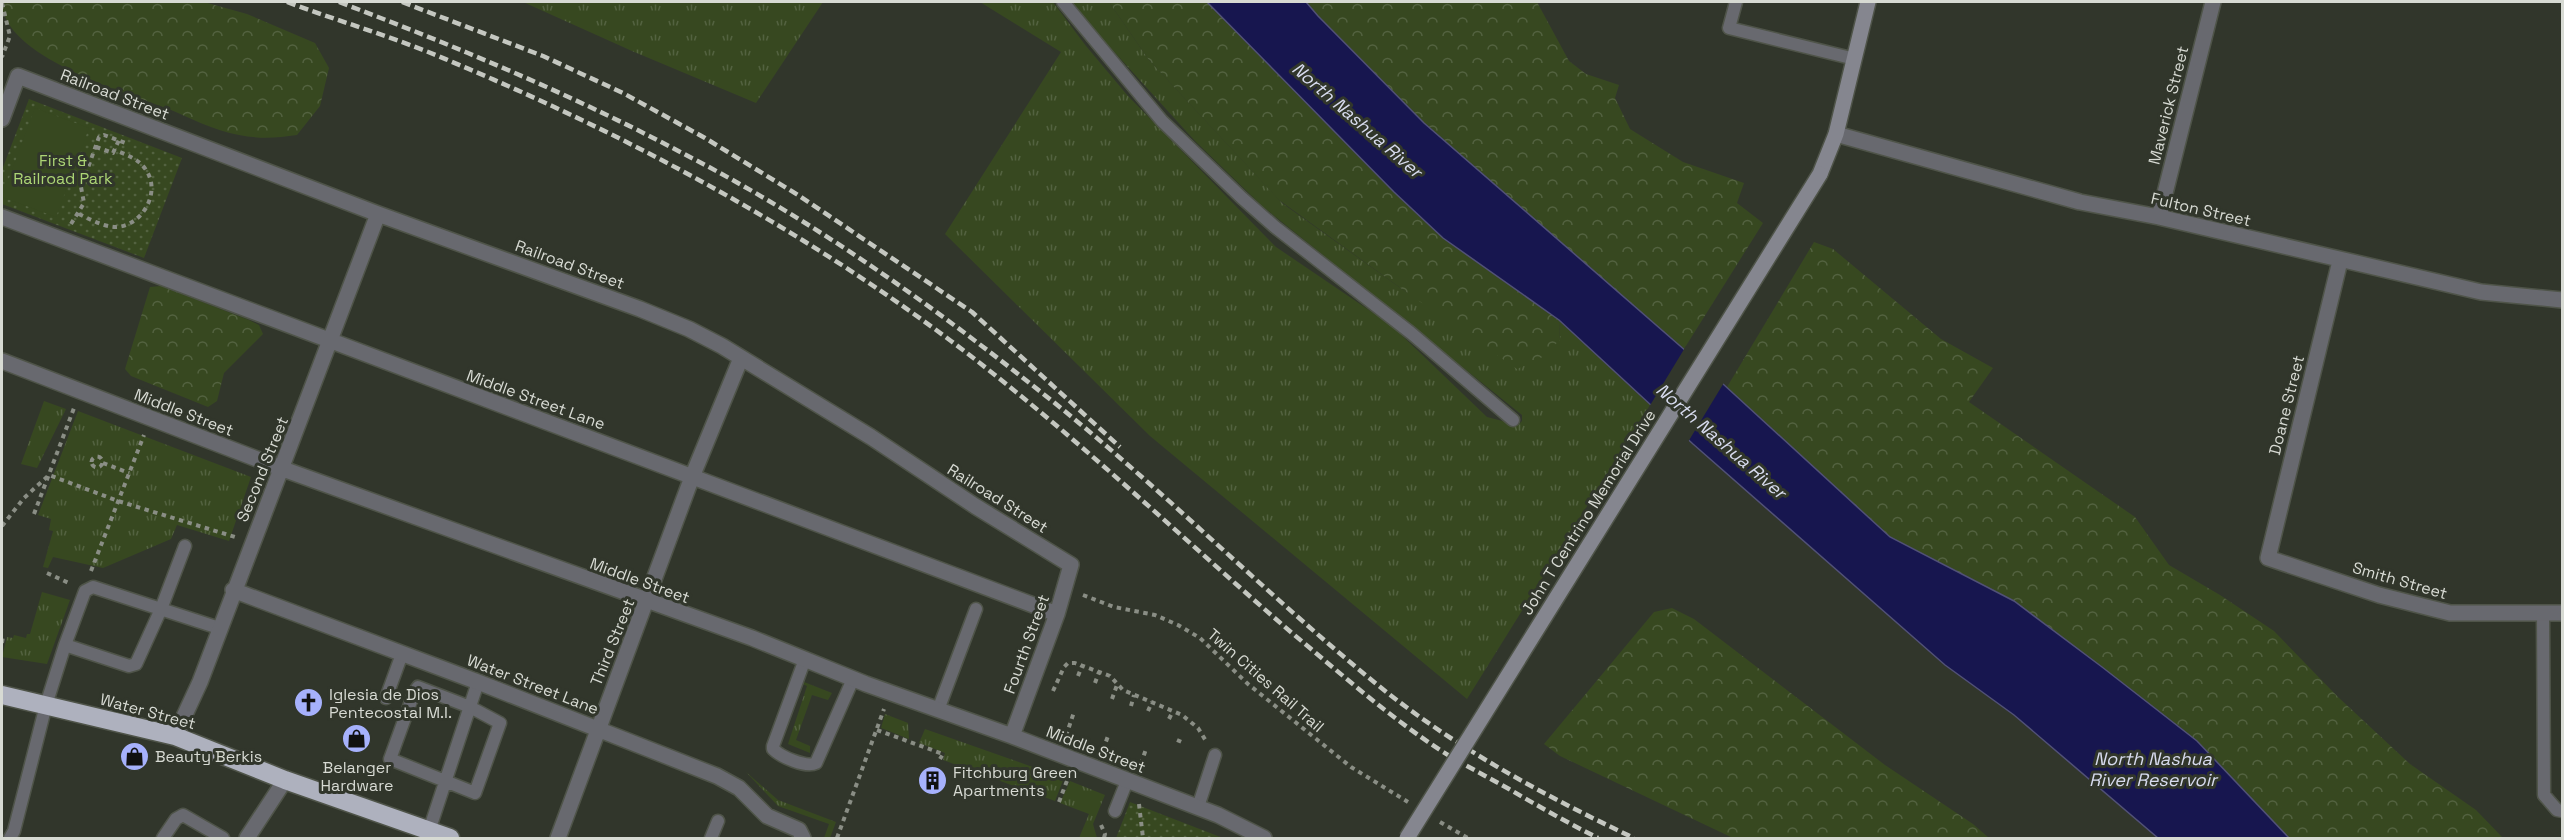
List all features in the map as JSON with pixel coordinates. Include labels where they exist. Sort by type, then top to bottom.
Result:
[{"type":"highway","name":"Water Street","points":[[2,695],[175,736],[428,835],[450,838]]},
{"type":"street","name":"John T Centrino Memorial Drive","points":[[1407,838],[1820,174],[1836,135],[1868,2]]},
{"type":"street","name":"Maverick Street","points":[[2159,218],[2212,2]]},
{"type":"street","name":"Railroad Street","points":[[2,120],[18,75],[378,214],[689,329],[871,437],[975,506],[1071,565]]},
{"type":"street","name":"Fulton Street","points":[[1836,135],[2080,202],[2481,292],[2562,300]]},
{"type":"street","name":"Second Street","points":[[175,736],[200,682],[233,590],[282,469],[378,214]]},
{"type":"street","name":"Middle Street Lane","points":[[2,217],[1058,614]]},
{"type":"street","name":"Doane Street","points":[[2268,558],[2340,261]]},
{"type":"street","name":"Third Street","points":[[558,838],[692,477],[741,358]]},
{"type":"street","name":"Middle Street","points":[[2,361],[282,469],[752,638],[853,679],[1012,736],[1238,823],[1264,838]]},
{"type":"street","name":"Smith Street","points":[[2268,558],[2379,595],[2450,613],[2562,613]]},
{"type":"street","name":"Fourth Street","points":[[1012,736],[1058,614],[1071,565]]},
{"type":"street","name":"Water Street Lane","points":[[233,590],[478,682],[723,779],[739,788],[767,816],[799,830],[802,838]]},
{"type":"street","points":[[247,838],[285,780]]},
{"type":"lane","points":[[1063,2],[1162,121],[1242,198],[1275,227],[1411,333],[1513,420]]},
{"type":"lane","points":[[1736,2],[1730,28],[1855,58]]},
{"type":"lane","points":[[65,645],[132,666],[140,660],[185,546]]},
{"type":"lane","points":[[10,838],[14,831],[46,705],[85,591],[93,587],[219,628]]},
{"type":"lane","points":[[938,710],[976,609]]},
{"type":"lane","points":[[2543,613],[2544,795],[2557,810],[2562,811]]},
{"type":"lane","points":[[386,698],[402,654]]},
{"type":"lane","points":[[805,659],[773,746],[773,749],[781,756],[811,765],[816,763],[853,679]]},
{"type":"lane","points":[[428,835],[478,682]]},
{"type":"lane","points":[[418,687],[497,720],[501,727],[477,792],[446,782],[393,761],[390,756],[418,687]]},
{"type":"lane","points":[[1197,807],[1215,755]]},
{"type":"lane","points":[[1116,811],[1127,781]]},
{"type":"lane","points":[[163,838],[177,819],[183,816],[223,838]]},
{"type":"lane","points":[[711,838],[718,821]]},
{"type":"path","points":[[2,3],[10,36],[2,57]]},
{"type":"path","points":[[64,241],[84,202],[81,187],[102,135],[128,144]]},
{"type":"path","points":[[96,147],[111,154],[119,140]]},
{"type":"path","points":[[79,214],[114,227],[128,224],[145,211],[151,189],[148,173],[138,162],[115,150]]},
{"type":"path","points":[[34,514],[76,404]]},
{"type":"path","points":[[47,573],[85,591],[145,431]]},
{"type":"path","points":[[102,463],[129,473]]},
{"type":"path","points":[[49,475],[118,501],[235,537]]},
{"type":"path","points":[[2,526],[24,498],[49,475]]},
{"type":"path","name":"Twin Cities Rail Trail","points":[[1066,588],[1114,607],[1155,615],[1200,638],[1248,684],[1352,767],[1412,804]]},
{"type":"path","points":[[2,643],[3,636]]},
{"type":"path","points":[[1053,691],[1062,670],[1068,663],[1100,672],[1110,676],[1120,689],[1191,721],[1215,755]]},
{"type":"path","points":[[1078,676],[1083,666]]},
{"type":"path","points":[[1095,683],[1100,672]]},
{"type":"path","points":[[1112,699],[1117,684]]},
{"type":"path","points":[[1131,706],[1134,695]]},
{"type":"path","points":[[1148,711],[1152,702]]},
{"type":"path","points":[[837,838],[885,709]]},
{"type":"path","points":[[1169,719],[1173,711]]},
{"type":"path","points":[[1066,736],[1074,712]]},
{"type":"path","points":[[877,730],[943,754],[940,759]]},
{"type":"path","points":[[1103,750],[1108,736]]},
{"type":"path","points":[[1178,740],[1184,743]]},
{"type":"path","points":[[1141,764],[1146,749]]},
{"type":"path","points":[[1059,802],[1068,777]]},
{"type":"path","points":[[1138,804],[1143,838]]},
{"type":"path","points":[[1431,817],[1468,838]]},
{"type":"green space","points":[[2,2],[204,2],[247,14],[315,43],[329,68],[320,106],[297,135],[261,138],[220,130],[96,82],[43,55],[22,39],[7,21]]},
{"type":"green space","points":[[523,2],[823,2],[756,103]]},
{"type":"green space","points":[[980,2],[1053,2],[1128,96],[1276,247],[1391,325],[1487,417],[1518,425],[1522,421],[1522,415],[1262,206],[1195,141],[1069,2],[1109,2],[1149,60],[1282,203],[1406,292],[1560,340],[1559,320],[1650,405],[1467,699],[1150,436],[945,234],[1061,52]]},
{"type":"green space","points":[[1109,2],[1207,2],[1394,192],[1443,238],[1559,320],[1560,340],[1541,358],[1517,369],[1279,200],[1149,60]]},
{"type":"green space","points":[[1306,2],[1537,2],[1569,61],[1586,74],[1619,85],[1615,98],[1630,129],[1683,162],[1744,183],[1737,203],[1763,223],[1684,349],[1424,123]]},
{"type":"green space","name":"First & Railroad Park","points":[[29,99],[182,158],[144,258],[2,204],[2,170]]},
{"type":"green space","points":[[35,108],[89,128],[56,217],[2,197]]},
{"type":"green space","points":[[1814,242],[1833,249],[1941,339],[1993,368],[1969,402],[2135,517],[2169,565],[2274,631],[2338,697],[2410,764],[2476,810],[2503,838],[2289,838],[2197,741],[2014,601],[1890,537],[1727,387]]},
{"type":"green space","points":[[161,286],[249,320],[259,325],[263,334],[224,373],[217,401],[208,407],[131,376],[125,369],[150,287]]},
{"type":"green space","points":[[44,401],[66,409],[37,468],[21,464]]},
{"type":"green space","points":[[78,411],[251,477],[229,541],[177,525],[171,539],[103,568],[53,557],[48,568],[43,567],[53,531],[49,530],[51,519],[38,515]]},
{"type":"green space","points":[[42,592],[70,600],[47,664],[2,657],[7,637],[13,638],[14,635],[26,638],[27,634],[30,634]]},
{"type":"green space","points":[[1672,608],[1694,619],[1885,765],[1973,824],[1989,838],[1733,838],[1560,756],[1544,744],[1654,612]]},
{"type":"green space","points":[[799,680],[832,693],[828,700],[812,695],[796,740],[810,746],[810,753],[788,744],[807,686],[798,682]]},
{"type":"green space","points":[[885,714],[908,723],[909,739],[881,728]]},
{"type":"green space","points":[[925,729],[1064,778],[1055,801],[943,760],[945,753],[919,743]]},
{"type":"green space","points":[[746,772],[778,800],[836,822],[830,838],[824,838],[829,824],[778,806]]},
{"type":"green space","points":[[1070,781],[1105,795],[1093,824],[1097,838],[1079,838],[1089,814],[1060,803]]},
{"type":"green space","points":[[1130,802],[1135,804],[1223,838],[1116,838]]},
{"type":"water","points":[[1207,2],[1306,2],[1424,123],[1710,372],[1890,537],[2014,601],[2102,667],[2197,741],[2289,838],[2158,838],[2014,715],[1945,665],[1693,444],[1559,320],[1443,238],[1394,192]]},
{"type":"pier","points":[[1686,346],[1725,381],[1688,442],[1649,407]]},
{"type":"railway","points":[[287,2],[430,53],[581,120],[709,186],[833,259],[893,299],[995,375],[1082,447],[1292,633],[1401,723],[1457,760],[1598,838]]},
{"type":"railway","points":[[339,2],[472,55],[603,113],[733,180],[866,262],[992,353],[1076,421],[1288,608],[1404,705],[1499,768],[1634,838]]},
{"type":"railway","points":[[402,2],[543,56],[623,93],[705,138],[798,195],[972,312],[1120,447]]},
{"type":"place","name":"Iglesia de Dios Pentecostal M.I.","points":[[308,703]]},
{"type":"place","name":"Belanger Hardware","points":[[357,739]]},
{"type":"place","name":"Beauty Berkis","points":[[134,756]]},
{"type":"place","name":"Fitchburg Green Apartments","points":[[932,781]]},
{"type":"water label","name":"North Nashua River","points":[[1357,120]]},
{"type":"water label","name":"North Nashua River","points":[[1721,441]]},
{"type":"water label","name":"North Nashua River Reservoir","points":[[2153,769]]}]
